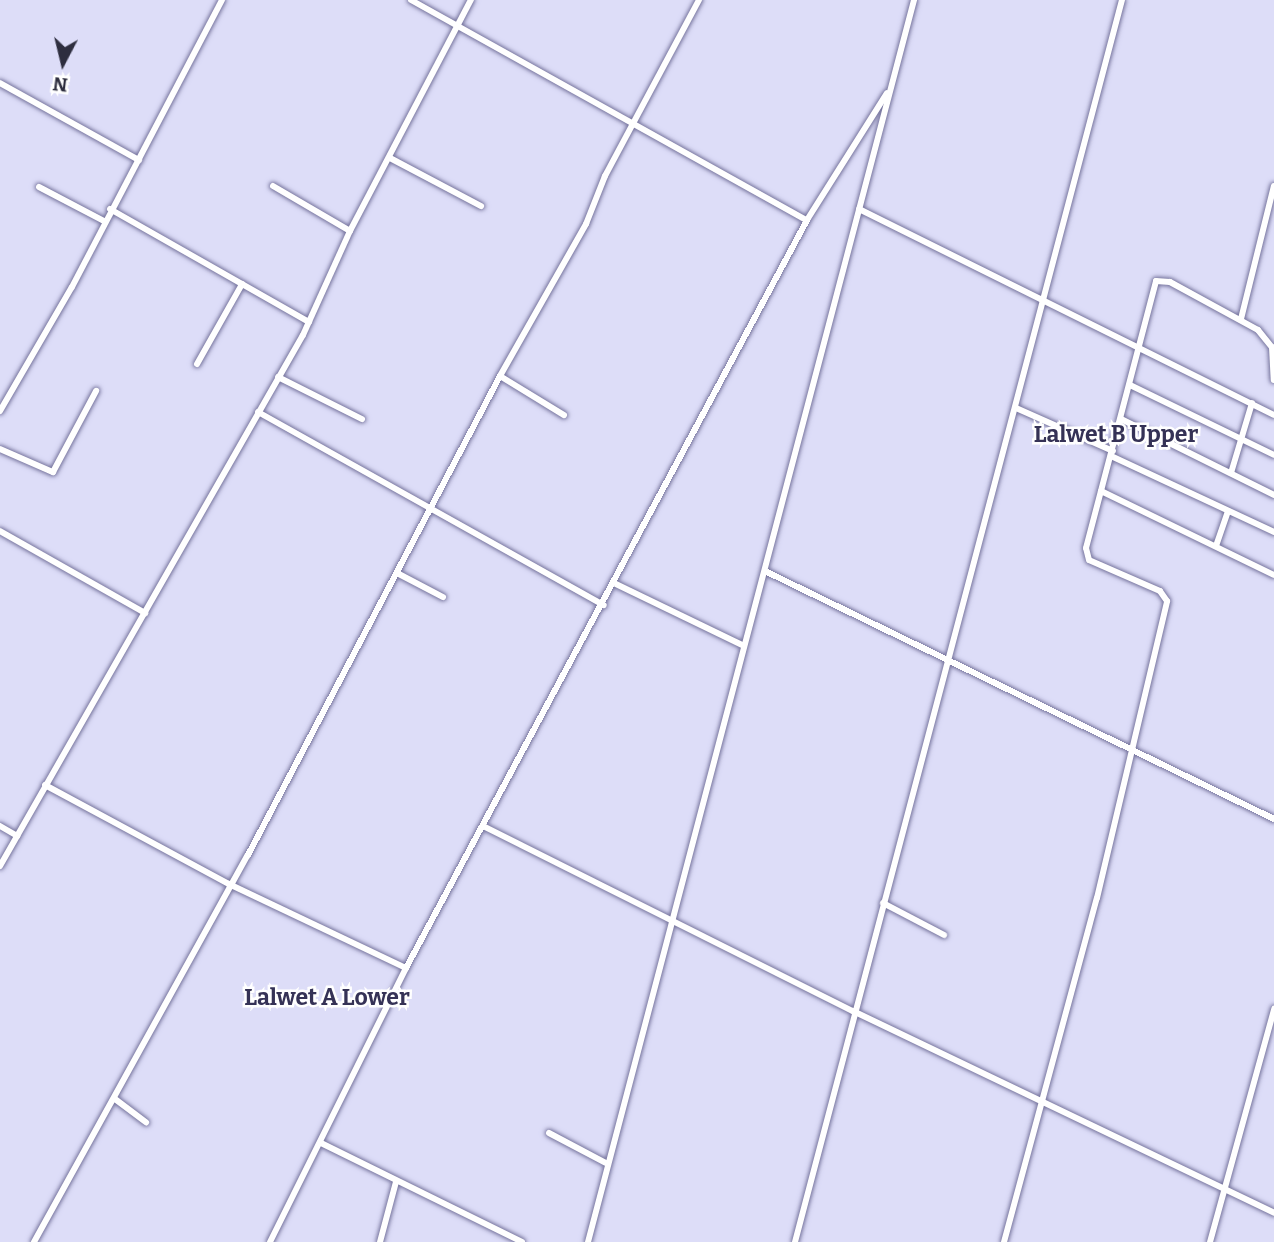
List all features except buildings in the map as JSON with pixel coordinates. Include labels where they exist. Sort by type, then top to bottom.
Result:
[{"type":"street","points":[[0,411],[72,288],[110,209],[139,160],[222,0]]},
{"type":"street","points":[[411,0],[807,220]]},
{"type":"street","points":[[0,866],[309,322],[350,231],[471,0]]},
{"type":"street","points":[[34,1242],[115,1099],[500,376],[586,224],[605,176],[699,0]]},
{"type":"street","points":[[588,1242],[606,1163],[742,645],[767,572],[887,93],[914,0]]},
{"type":"street","points":[[795,1242],[853,1012],[1016,408],[1122,0]]},
{"type":"street","points":[[0,83],[139,160]]},
{"type":"street","points":[[270,1242],[407,968],[616,584],[807,220],[887,93]]},
{"type":"street","points":[[390,158],[481,206]]},
{"type":"street","points":[[273,186],[350,231]]},
{"type":"street","points":[[1241,319],[1274,186]]},
{"type":"street","points":[[39,187],[104,221]]},
{"type":"street","points":[[110,209],[309,322]]},
{"type":"street","points":[[859,209],[1140,346],[1274,415]]},
{"type":"street","points":[[1004,1242],[1132,752],[1167,601],[1160,591],[1089,560],[1087,541],[1159,279],[1241,319],[1272,347],[1274,380]]},
{"type":"street","points":[[197,364],[242,284]]},
{"type":"street","points":[[500,376],[564,415]]},
{"type":"street","points":[[278,377],[362,419]]},
{"type":"street","points":[[1130,384],[1274,455]]},
{"type":"street","points":[[0,449],[52,471],[96,391]]},
{"type":"street","points":[[1231,473],[1252,403]]},
{"type":"street","points":[[1016,408],[1274,532]]},
{"type":"street","points":[[258,412],[604,605]]},
{"type":"street","points":[[1121,419],[1274,495]]},
{"type":"street","points":[[1101,491],[1274,575]]},
{"type":"street","points":[[1216,546],[1228,511]]},
{"type":"street","points":[[0,531],[145,613]]},
{"type":"street","points":[[767,572],[1274,819]]},
{"type":"street","points":[[397,573],[443,597]]},
{"type":"street","points":[[616,584],[742,645]]},
{"type":"street","points":[[46,785],[229,884],[407,968]]},
{"type":"street","points":[[0,826],[17,836]]},
{"type":"street","points":[[485,827],[853,1012],[1274,1213]]},
{"type":"street","points":[[883,903],[944,934]]},
{"type":"street","points":[[1210,1242],[1274,1009]]},
{"type":"street","points":[[115,1099],[146,1122]]},
{"type":"street","points":[[549,1133],[606,1163]]},
{"type":"street","points":[[321,1143],[522,1242]]},
{"type":"street","points":[[380,1242],[396,1182]]},
{"type":"district","name":"Lalwet B Upper","points":[[1116,434]]},
{"type":"district","name":"Lalwet A Lower","points":[[327,997]]}]
